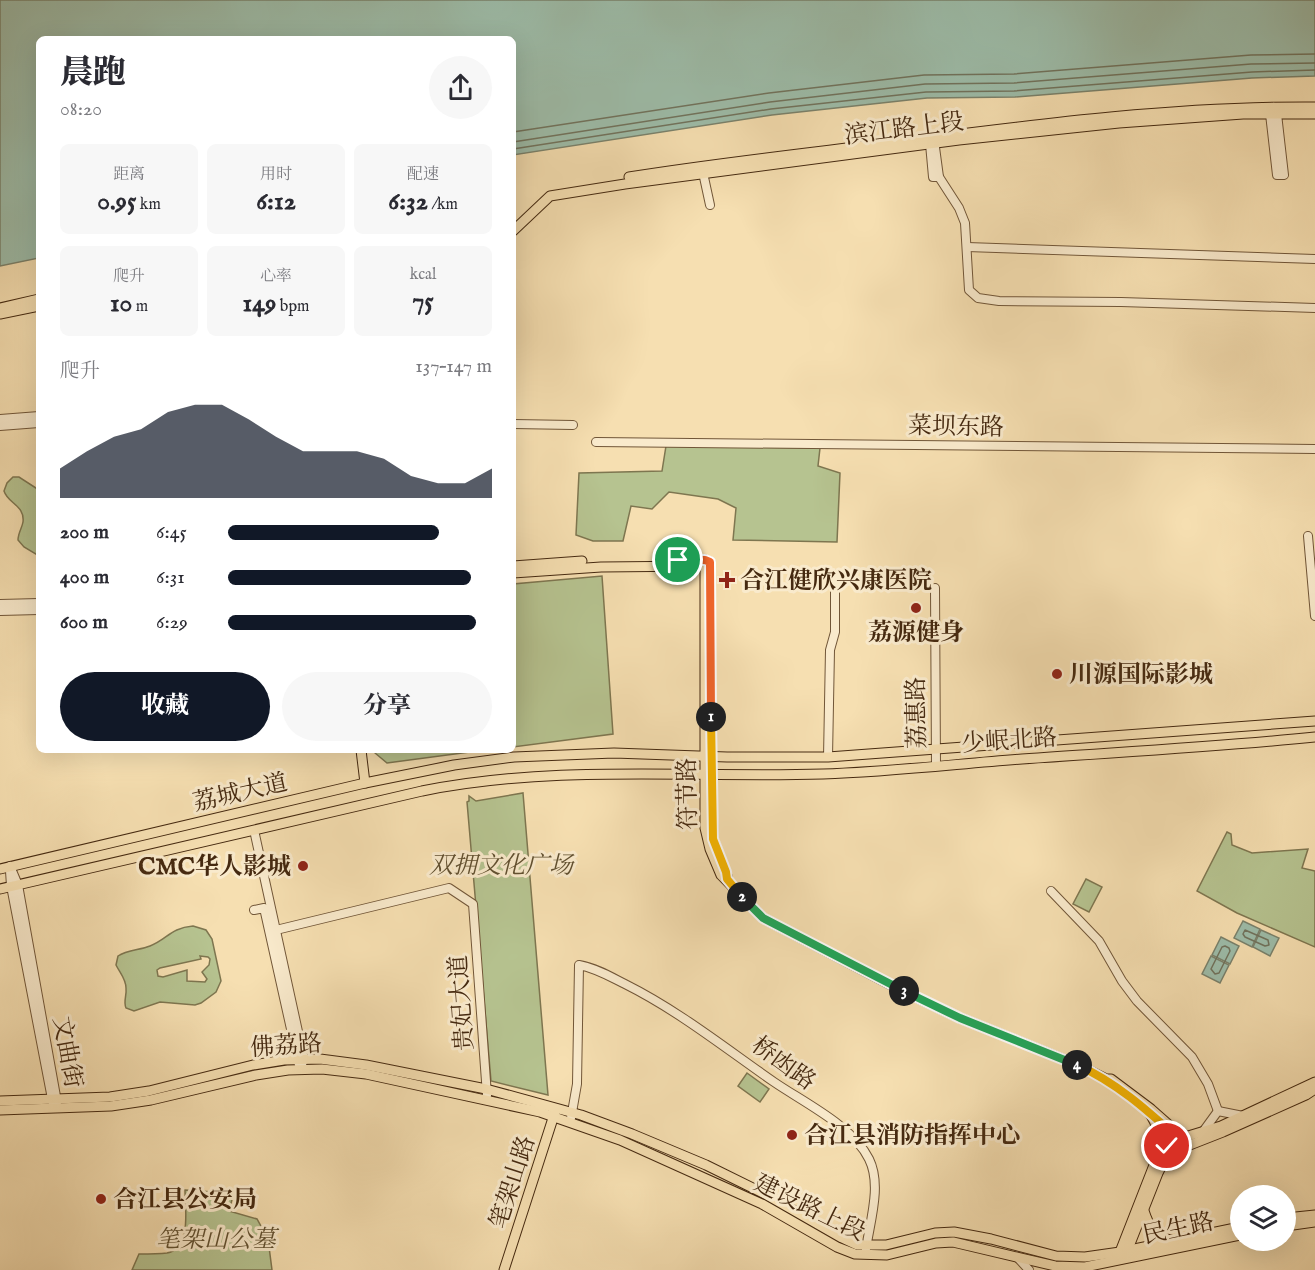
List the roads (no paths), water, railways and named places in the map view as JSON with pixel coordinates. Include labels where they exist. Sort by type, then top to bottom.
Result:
[{"type":"main road","name":"滨江路上段","points":[[516,220],[547,191],[702,169],[933,141],[1315,107]]},
{"type":"main road","name":"滨江路上段","points":[[1274,112],[1315,114]]},
{"type":"main road","name":"滨江路上段","points":[[516,228],[550,196],[702,169]]},
{"type":"main road","points":[[0,308],[36,300]]},
{"type":"main road","points":[[0,314],[36,307]]},
{"type":"main road","points":[[516,566],[600,561],[707,562]]},
{"type":"main road","points":[[516,573],[707,562]]},
{"type":"main road","name":"符节路","points":[[707,562],[706,840],[721,875],[762,917],[895,987],[960,1018],[1080,1066],[1106,1079],[1184,1141]]},
{"type":"main road","name":"少岷北路","points":[[708,756],[828,757],[1315,721]]},
{"type":"main road","name":"少岷北路","points":[[708,775],[727,773],[824,774],[1315,737]]},
{"type":"main road","points":[[362,753],[368,782]]},
{"type":"main road","points":[[367,753],[368,782]]},
{"type":"main road","name":"荔城大道","points":[[5,868],[368,782],[454,765],[514,757],[595,753],[708,756]]},
{"type":"main road","points":[[675,774],[676,755]]},
{"type":"main road","points":[[530,756],[532,775]]},
{"type":"main road","points":[[514,757],[516,777]]},
{"type":"main road","name":"荔城大道","points":[[0,889],[440,787],[532,775],[616,772],[708,775]]},
{"type":"main road","points":[[41,859],[45,878]]},
{"type":"main road","name":"佛荔路","points":[[0,1101],[111,1106],[152,1100],[301,1063],[322,1069],[487,1094],[571,1117]]},
{"type":"main road","name":"符节路","points":[[1106,1079],[1111,1079],[1132,1093],[1184,1141]]},
{"type":"main road","points":[[1124,1254],[1165,1159],[1175,1149],[1184,1141],[1244,1116],[1315,1082]]},
{"type":"main road","points":[[1156,1160],[1167,1146],[1259,1117],[1315,1089]]},
{"type":"main road","name":"佛荔路","points":[[0,1110],[55,1103]]},
{"type":"main road","points":[[1124,1254],[1156,1160],[1159,1136],[1156,1123],[1148,1111]]},
{"type":"main road","name":"笔架山路","points":[[504,1270],[555,1112]]},
{"type":"main road","name":"建设路上段","points":[[571,1117],[701,1175],[787,1217],[847,1252],[866,1251],[935,1233],[954,1232],[1056,1256],[1085,1257],[1124,1254]]},
{"type":"main road","points":[[1144,1211],[1149,1226],[1157,1235],[1177,1240]]},
{"type":"main road","points":[[1296,1217],[1315,1215]]},
{"type":"main road","points":[[1296,1225],[1315,1222]]},
{"type":"main road","name":"民生路","points":[[1124,1254],[1230,1229]]},
{"type":"main road","name":"民生路","points":[[1124,1254],[1230,1237]]},
{"type":"main road","name":"建设路上段","points":[[866,1251],[887,1255],[936,1243],[953,1242],[1067,1267],[1093,1266],[1124,1254]]},
{"type":"street","points":[[1274,112],[1280,175]]},
{"type":"street","points":[[933,141],[936,177],[963,216],[969,290],[972,295],[985,300],[1315,308]]},
{"type":"street","points":[[702,169],[710,205]]},
{"type":"street","points":[[967,247],[1315,259]]},
{"type":"street","points":[[0,418],[36,416]]},
{"type":"street","points":[[0,426],[36,423]]},
{"type":"street","points":[[516,424],[573,425]]},
{"type":"street","name":"菜坝东路","points":[[596,442],[1315,449]]},
{"type":"street","points":[[1308,536],[1315,616]]},
{"type":"street","points":[[828,757],[830,650],[835,632],[835,574]]},
{"type":"street","name":"荔惠路","points":[[936,588],[936,765]]},
{"type":"street","points":[[0,604],[36,603]]},
{"type":"street","points":[[0,610],[36,610]]},
{"type":"street","points":[[254,830],[301,1063]]},
{"type":"street","name":"文曲街","points":[[5,868],[14,886],[55,1103]]},
{"type":"street","name":"贵妃大道","points":[[276,930],[450,888],[473,904],[487,1094]]},
{"type":"street","points":[[1051,891],[1099,941],[1122,981],[1137,1001],[1192,1057],[1208,1084],[1218,1111]]},
{"type":"street","points":[[254,910],[264,908],[301,1063]]},
{"type":"street","name":"桥凼路","points":[[571,1117],[577,1084],[579,965],[607,975],[661,1003],[732,1050],[848,1133],[868,1156],[873,1170],[875,1185],[866,1251]]},
{"type":"street","points":[[1218,1111],[1244,1116]]},
{"type":"street","points":[[1202,1133],[1218,1111]]},
{"type":"street","points":[[1017,1257],[1029,1270]]},
{"type":"water","points":[[0,0],[1315,0],[1315,76],[1252,78],[1015,97],[927,98],[772,115],[516,155],[516,36],[36,36],[36,259],[0,266]]},
{"type":"water","points":[[1243,921],[1260,929],[1252,947],[1234,938]]},
{"type":"water","points":[[1261,930],[1279,938],[1270,956],[1253,947]]},
{"type":"water","points":[[1221,937],[1239,946],[1230,964],[1212,955]]},
{"type":"water","points":[[1211,956],[1229,965],[1220,983],[1202,974]]},
{"type":"place","name":"合江健欣兴康医院","points":[[727,580]]},
{"type":"place","name":"荔源健身","points":[[916,608]]},
{"type":"place","name":"川源国际影城","points":[[1057,674]]},
{"type":"place","name":"CMC华人影城","points":[[303,866]]},
{"type":"place","name":"合江县消防指挥中心","points":[[792,1135]]},
{"type":"place","name":"合江县公安局","points":[[101,1199]]},
{"type":"park label","name":"双拥文化广场","points":[[501,865]]},
{"type":"park label","name":"笔架山公墓","points":[[216,1239]]}]
